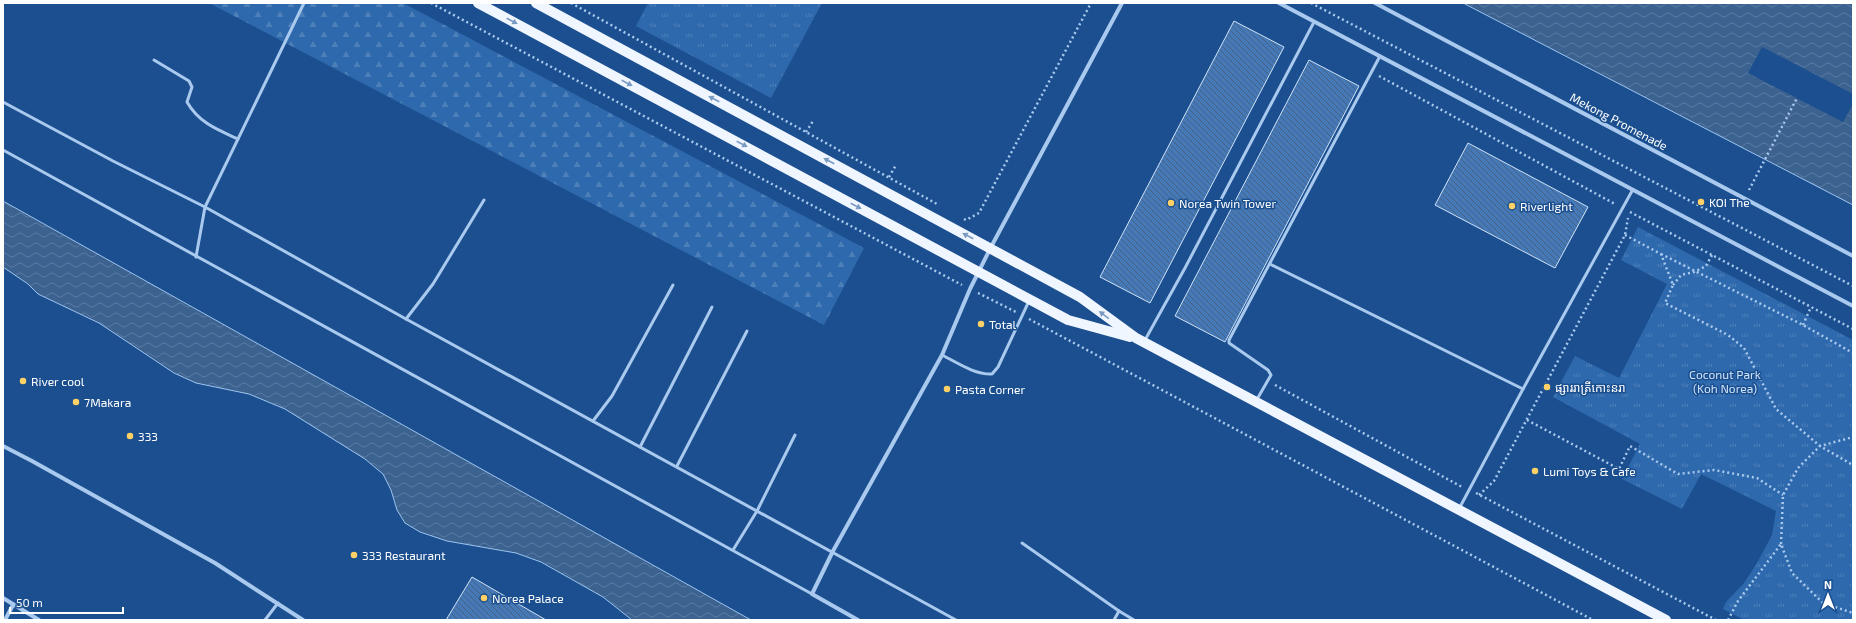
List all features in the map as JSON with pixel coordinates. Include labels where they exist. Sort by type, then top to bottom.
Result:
[{"type":"main road","points":[[478,3],[980,271],[1068,320],[1140,340]]},
{"type":"main road","points":[[536,3],[1080,297],[1140,340],[1666,620]]},
{"type":"street","points":[[858,620],[812,594],[833,551],[942,355],[970,289],[980,271],[990,247],[1122,3]]},
{"type":"street","points":[[1279,3],[1632,191],[1853,306]]},
{"type":"street","name":"Mekong Promenade","points":[[1375,3],[1853,256]]},
{"type":"street","points":[[3,446],[215,563],[303,620]]},
{"type":"street","points":[[3,598],[39,620]]},
{"type":"street","points":[[5,620],[13,605]]},
{"type":"lane","points":[[196,257],[205,207],[304,3]]},
{"type":"lane","points":[[1140,340],[1185,268],[1314,22]]},
{"type":"lane","points":[[1255,402],[1271,374],[1268,370],[1229,343],[1229,340],[1380,56]]},
{"type":"lane","points":[[154,60],[189,81],[192,87],[187,102],[191,110],[205,124],[238,140]]},
{"type":"lane","points":[[3,102],[113,161],[205,207],[406,319],[833,551],[956,620]]},
{"type":"lane","points":[[3,150],[812,594]]},
{"type":"lane","points":[[1459,510],[1523,389],[1632,191]]},
{"type":"lane","points":[[406,319],[433,284],[484,200]]},
{"type":"lane","points":[[1270,264],[1523,389]]},
{"type":"lane","points":[[593,421],[612,396],[673,285]]},
{"type":"lane","points":[[942,355],[974,370],[985,374],[992,374],[998,366],[1030,299]]},
{"type":"lane","points":[[640,447],[712,307]]},
{"type":"lane","points":[[677,466],[747,331]]},
{"type":"lane","points":[[733,550],[757,511],[795,435]]},
{"type":"lane","points":[[1022,543],[1134,620]]},
{"type":"lane","points":[[265,620],[278,603]]},
{"type":"lane","points":[[1114,620],[1119,611]]},
{"type":"path","points":[[431,3],[1594,620]]},
{"type":"path","points":[[570,3],[940,206]]},
{"type":"path","points":[[960,216],[966,220],[979,213],[1091,3]]},
{"type":"path","points":[[1311,3],[1853,286]]},
{"type":"path","points":[[1371,72],[1622,208]]},
{"type":"path","points":[[1744,198],[1797,98]]},
{"type":"path","points":[[806,132],[813,121]]},
{"type":"path","points":[[889,177],[896,165]]},
{"type":"path","points":[[1479,495],[1494,481],[1527,420],[1625,235],[1629,212],[1853,329]]},
{"type":"path","points":[[1625,235],[1694,272],[1803,325],[1853,353]]},
{"type":"path","points":[[1661,254],[1673,285]]},
{"type":"path","points":[[1712,255],[1706,266],[1694,272],[1681,275],[1673,285],[1665,303],[1728,335],[1744,348],[1776,409],[1820,446],[1853,465]]},
{"type":"path","points":[[1803,325],[1811,307]]},
{"type":"path","points":[[1267,381],[1469,490],[1716,620]]},
{"type":"path","points":[[1527,420],[1619,469],[1630,446],[1678,474],[1714,470],[1757,478],[1782,495]]},
{"type":"path","points":[[1853,437],[1820,446],[1798,468],[1782,495],[1781,544],[1792,573],[1823,603],[1853,613]]},
{"type":"path","points":[[1728,620],[1738,601],[1781,544]]},
{"type":"green space","points":[[209,3],[403,3],[864,248],[824,325]]},
{"type":"green space","points":[[648,3],[822,3],[771,98],[636,26]]},
{"type":"green space","name":"Coconut Park (Koh Norea)","points":[[1638,227],[1853,340],[1853,620],[1744,620],[1723,609],[1726,602],[1744,583],[1757,563],[1772,535],[1776,511],[1701,474],[1682,509],[1622,479],[1640,444],[1553,397],[1575,356],[1619,378],[1667,284],[1621,260]]},
{"type":"water","points":[[1463,3],[1853,3],[1853,205]]},
{"type":"water","points":[[3,201],[751,620],[632,620],[603,597],[541,562],[516,553],[447,541],[420,532],[405,523],[397,510],[391,490],[383,474],[365,459],[285,409],[249,394],[196,383],[174,373],[99,323],[38,294],[28,284],[3,267]]},
{"type":"pier","points":[[1762,47],[1853,94],[1853,104],[1843,122],[1748,73]]},
{"type":"building","name":"Norea Twin Tower","points":[[1234,21],[1284,47],[1150,303],[1100,277]]},
{"type":"building","points":[[1309,60],[1359,86],[1225,342],[1175,316]]},
{"type":"building","name":"Riverlight","points":[[1468,143],[1588,207],[1555,268],[1435,205]]},
{"type":"building","name":"Norea Palace","points":[[472,577],[546,620],[446,620]]},
{"type":"place","name":"KOI The","points":[[1701,202]]},
{"type":"place","name":"Norea Twin Tower","points":[[1171,203]]},
{"type":"place","name":"Riverlight","points":[[1512,206]]},
{"type":"place","name":"Total","points":[[981,324]]},
{"type":"place","name":"River cool","points":[[23,381]]},
{"type":"place","name":"ផ្សាររាត្រីកោះនរា","points":[[1547,387]]},
{"type":"place","name":"Pasta Corner","points":[[947,389]]},
{"type":"place","name":"7Makara","points":[[76,402]]},
{"type":"place","name":"333","points":[[130,436]]},
{"type":"place","name":"Lumi Toys & Cafe","points":[[1535,471]]},
{"type":"place","name":"333 Restaurant","points":[[354,555]]},
{"type":"place","name":"Norea Palace","points":[[484,598]]}]
